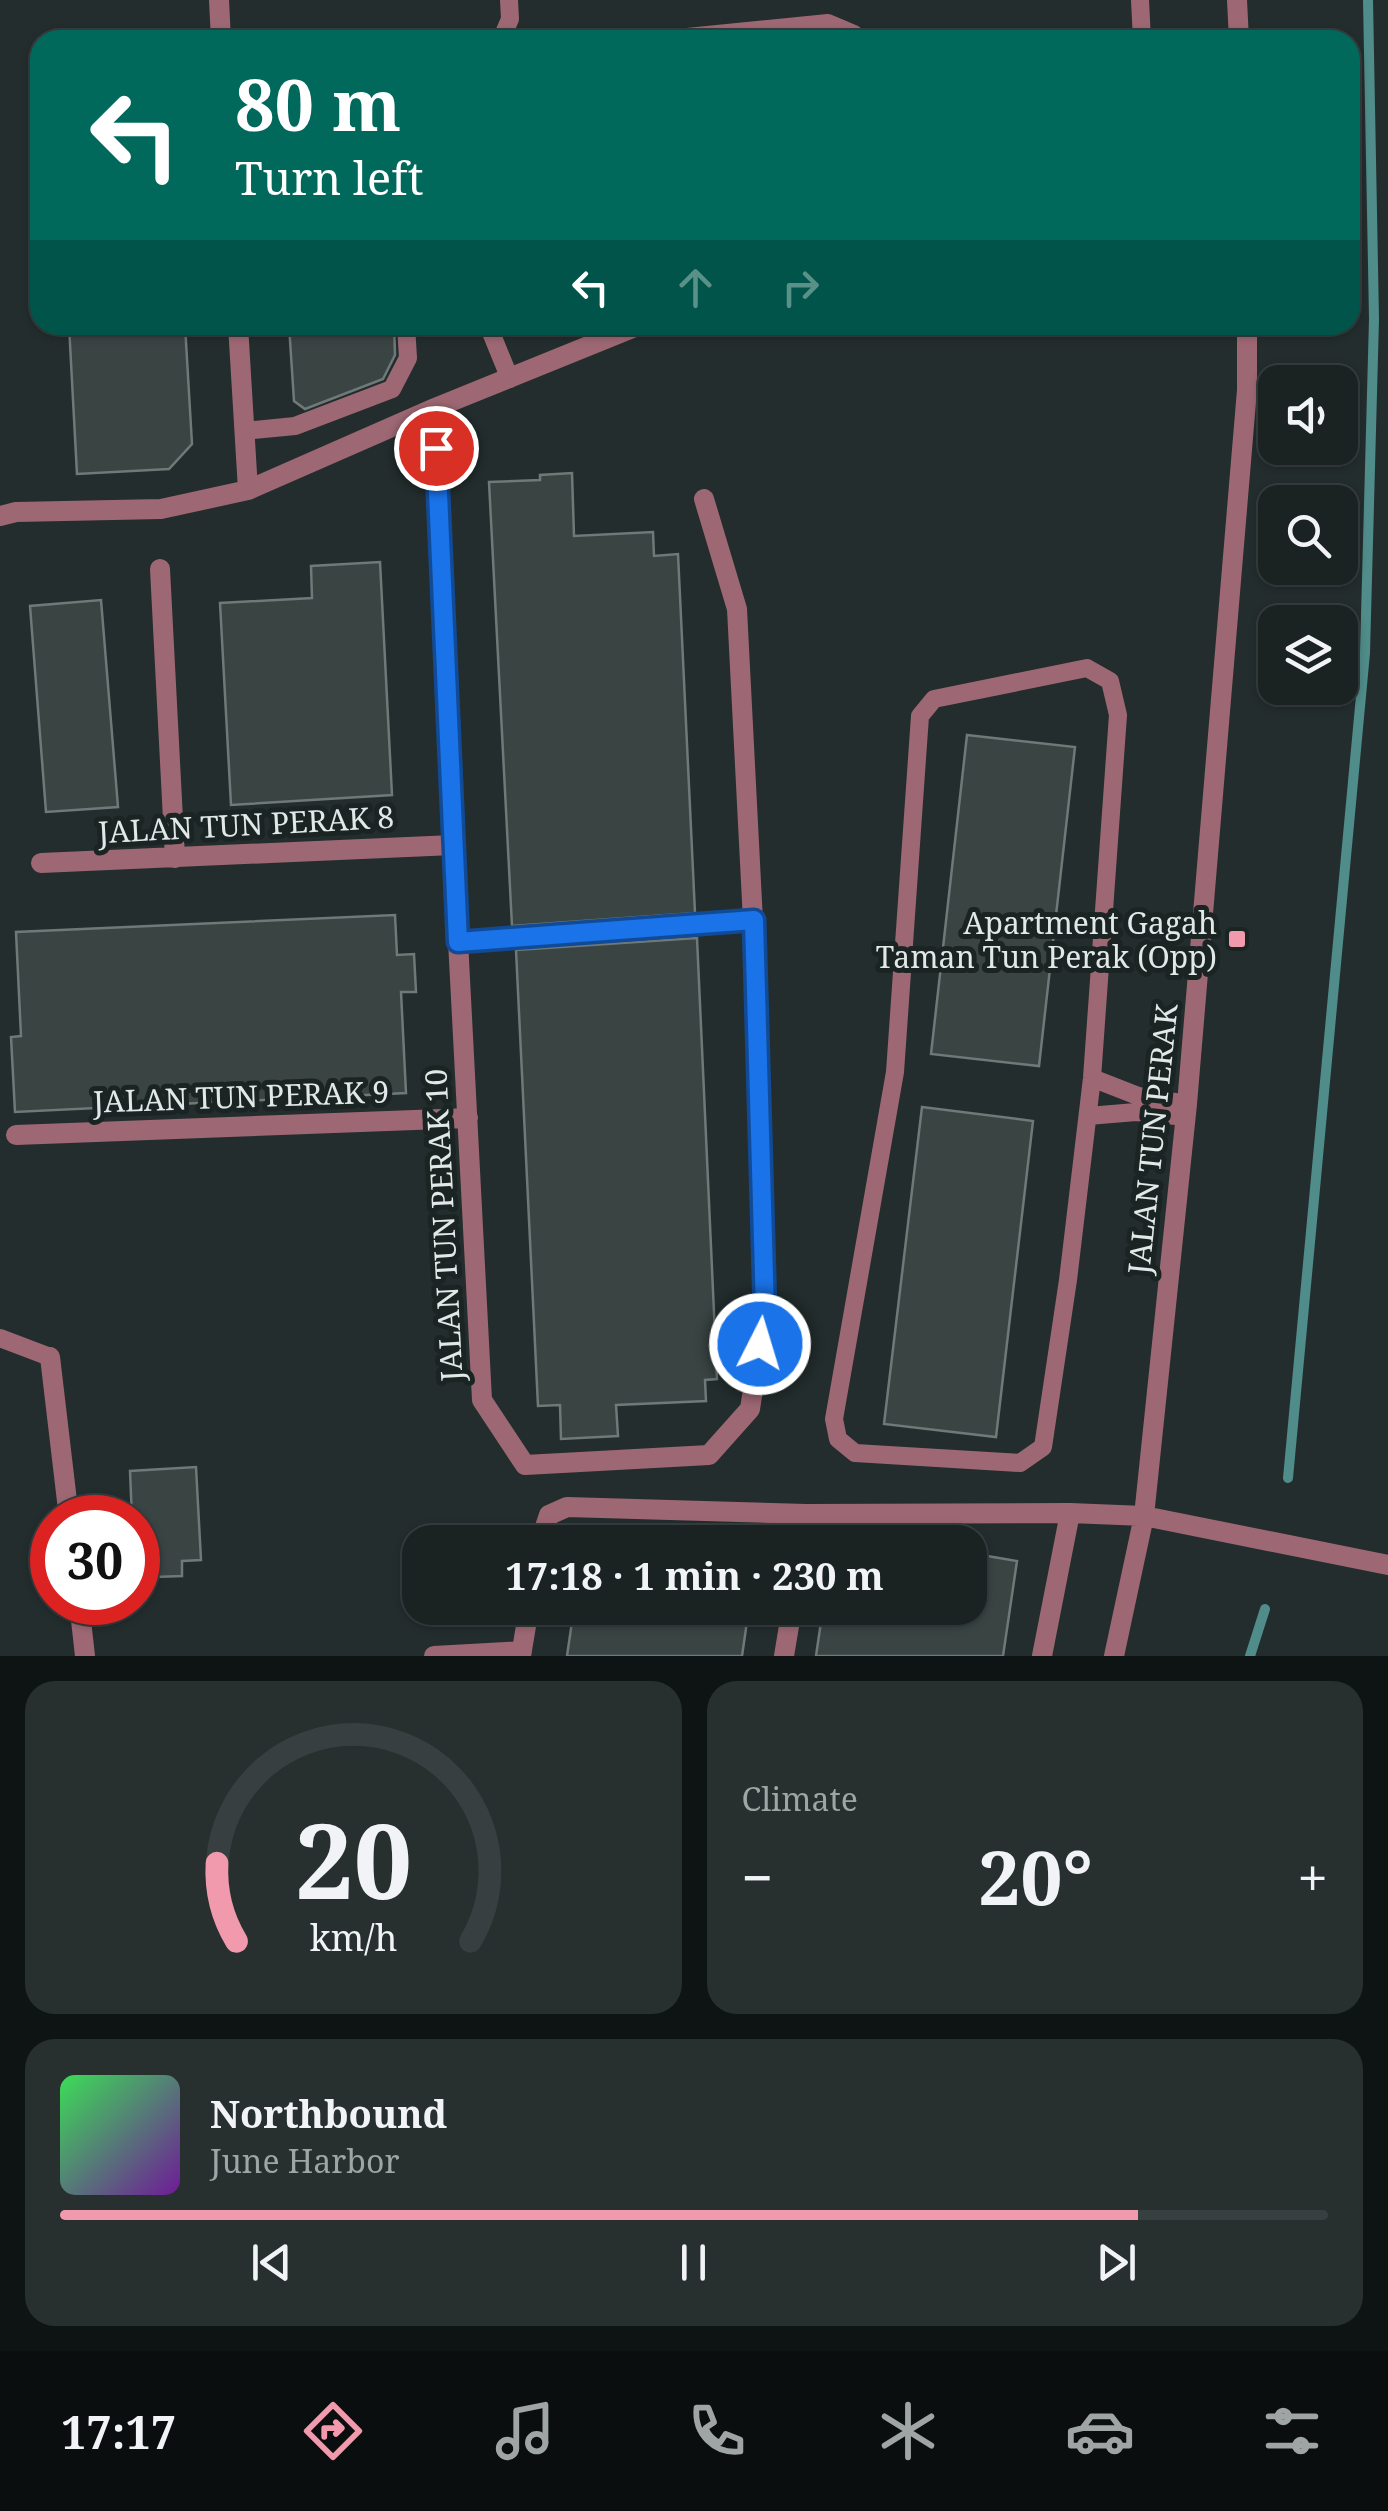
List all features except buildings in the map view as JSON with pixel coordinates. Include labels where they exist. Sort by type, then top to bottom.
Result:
[{"type":"street","points":[[219,0],[220,30]]},
{"type":"street","points":[[1237,0],[1238,30]]},
{"type":"street","points":[[239,335],[248,490]]},
{"type":"street","points":[[0,516],[16,512],[161,509],[248,490],[434,408],[616,335]]},
{"type":"street","name":"JALAN TUN PERAK","points":[[1114,1656],[1144,1516],[1186,1111],[1247,390],[1247,335]]},
{"type":"street","name":"JALAN TUN PERAK 10","points":[[434,408],[482,1400],[524,1465],[709,1455],[750,1410],[765,1311],[754,920],[736,609],[704,499]]},
{"type":"street","points":[[160,569],[175,858]]},
{"type":"street","name":"JALAN TUN PERAK 8","points":[[41,863],[453,845]]},
{"type":"street","name":"JALAN TUN PERAK 9","points":[[16,1135],[468,1118]]},
{"type":"street","points":[[50,1357],[66,1495]]},
{"type":"street","points":[[546,1525],[549,1515],[567,1506],[806,1514],[1144,1516],[1388,1566]]},
{"type":"street","points":[[1042,1656],[1070,1513]]},
{"type":"street","points":[[804,1525],[806,1514]]},
{"type":"street","points":[[81,1625],[85,1656]]},
{"type":"street","points":[[434,1656],[521,1653],[526,1625]]},
{"type":"street","points":[[784,1656],[789,1625]]},
{"type":"lane","points":[[506,30],[510,20],[509,0]]},
{"type":"lane","points":[[1140,0],[1142,30]]},
{"type":"lane","points":[[758,30],[828,23],[845,30]]},
{"type":"lane","points":[[244,432],[295,426],[392,390],[408,358],[407,335]]},
{"type":"lane","points":[[492,335],[510,379]]},
{"type":"lane","points":[[1086,668],[1110,681],[1118,715],[1088,1116],[1042,1448],[1020,1463],[855,1453],[838,1439],[834,1419],[895,1072],[920,716],[934,699],[1086,668]]},
{"type":"lane","points":[[458,942],[754,920]]},
{"type":"lane","points":[[1092,1078],[1186,1111]]},
{"type":"lane","points":[[1088,1116],[1186,1111]]},
{"type":"lane","points":[[0,1338],[50,1357]]},
{"type":"waterway","points":[[1288,1478],[1365,653],[1374,319],[1368,0]]},
{"type":"waterway","points":[[1250,1656],[1265,1609]]},
{"type":"place","name":"Apartment Gagah Taman Tun Perak (Opp)","points":[[1237,939]]},
{"type":"route","points":[[436,448],[458,942],[754,920],[765,1311],[760,1344]]}]
